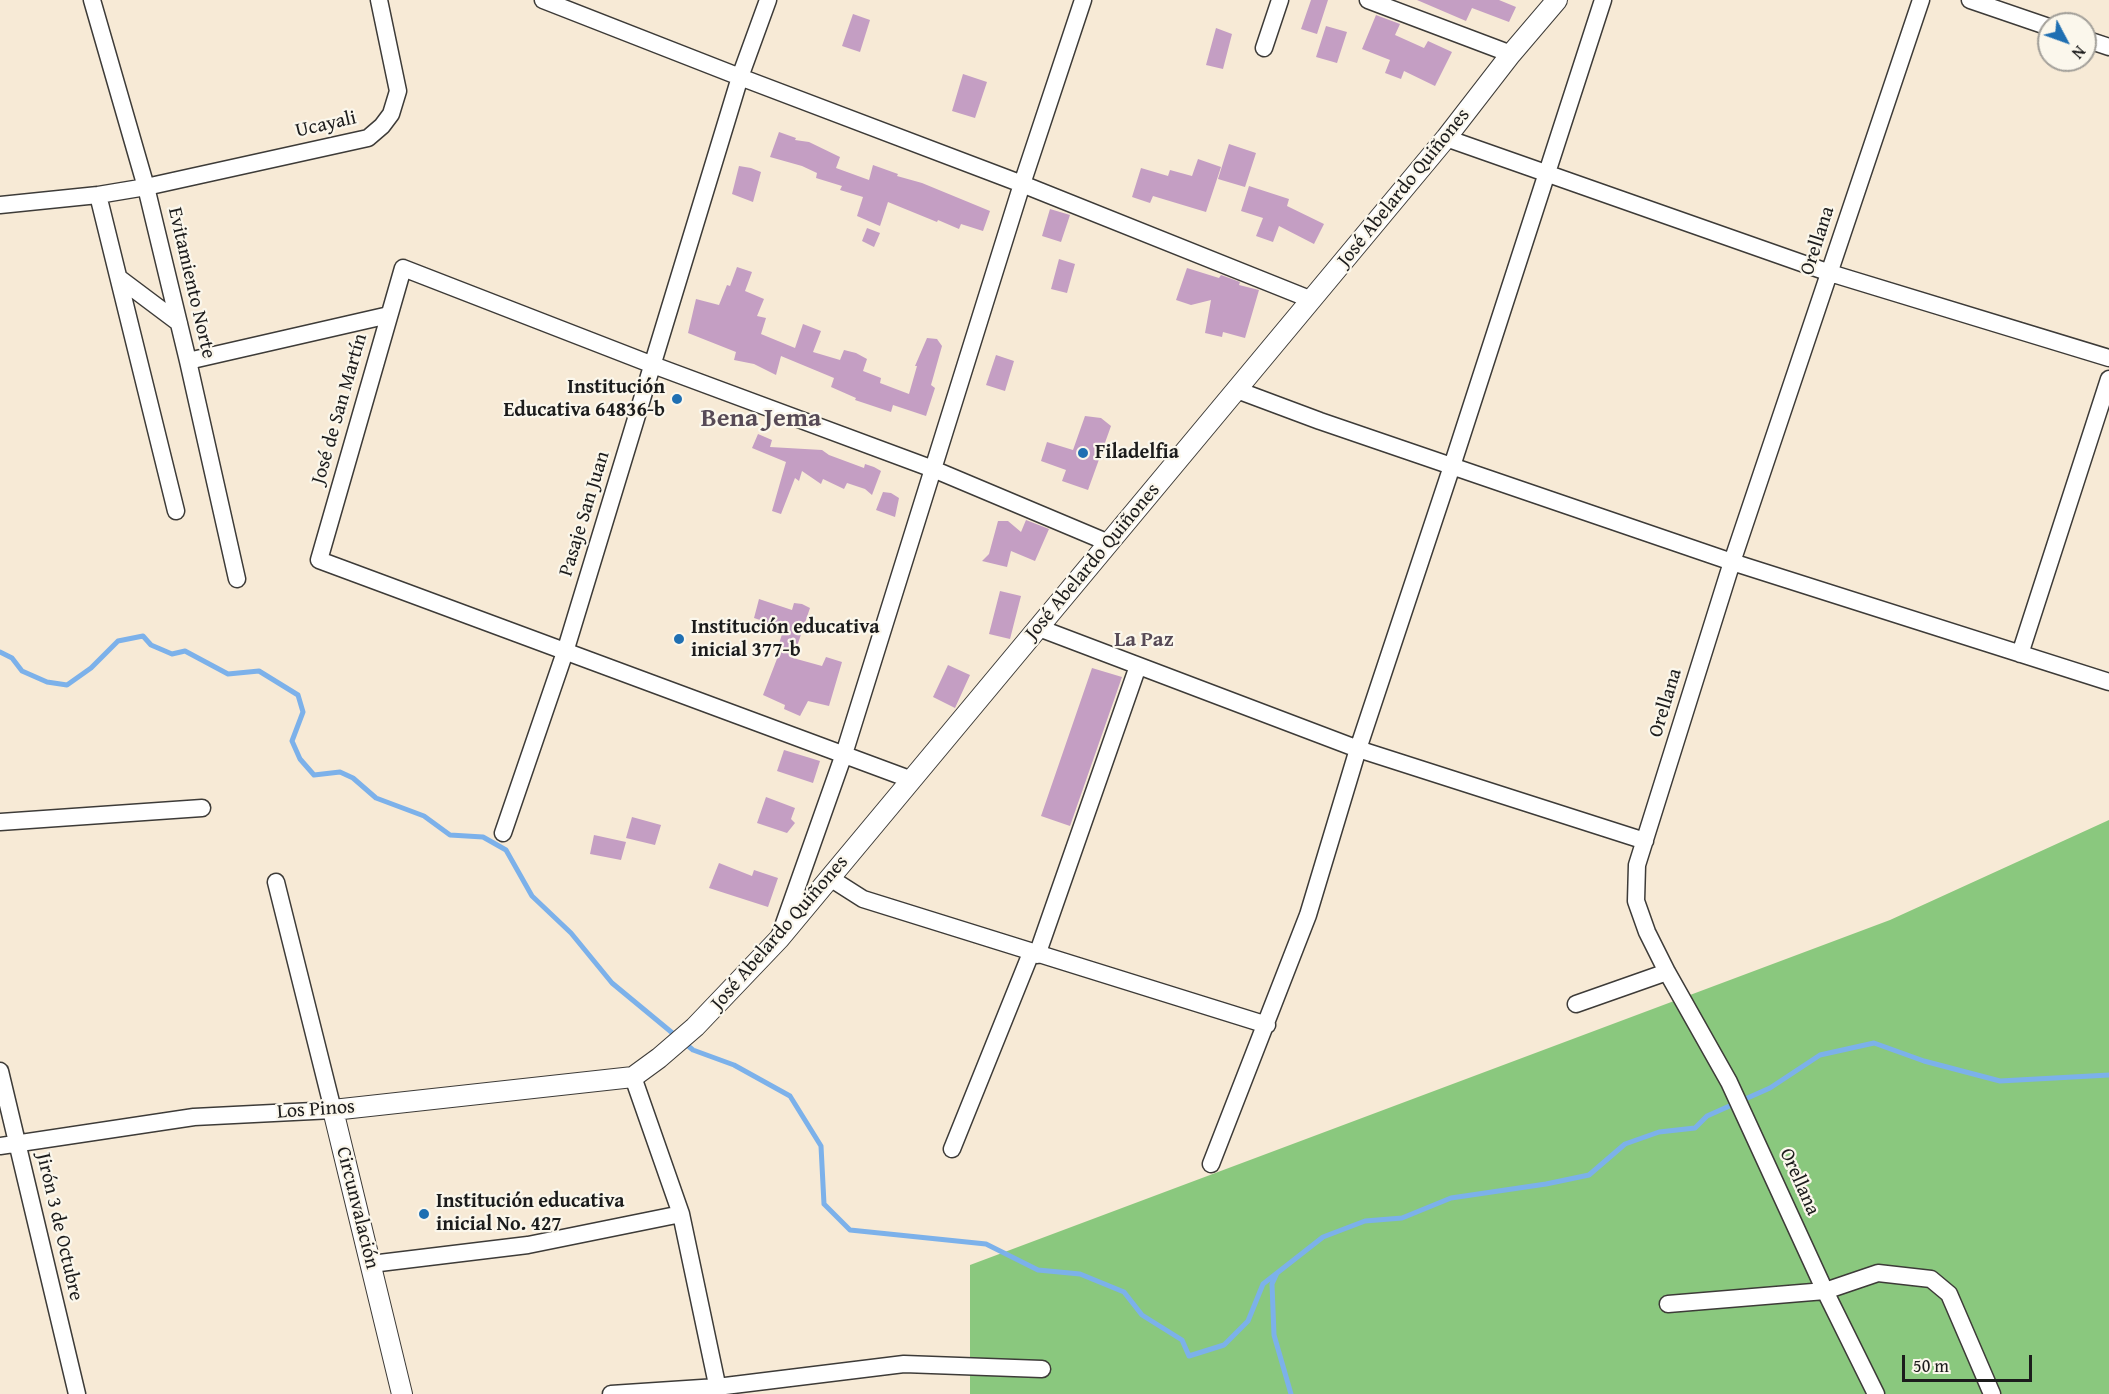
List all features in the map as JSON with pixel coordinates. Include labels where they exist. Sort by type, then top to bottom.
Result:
[{"type":"street","name":"Evitamiento Norte","points":[[92,0],[146,187],[237,579]]},
{"type":"street","name":"Ucayali","points":[[0,205],[98,195],[146,187],[368,138],[382,126],[391,114],[398,92],[379,0]]},
{"type":"street","points":[[543,0],[1022,184],[1312,300]]},
{"type":"street","name":"Pasaje San Juan","points":[[503,833],[565,651],[740,77],[768,0]]},
{"type":"street","points":[[779,939],[844,754],[1022,184],[1083,0]]},
{"type":"street","points":[[1264,48],[1280,0]]},
{"type":"street","points":[[1368,0],[1511,54]]},
{"type":"street","name":"José Abelardo Quiñones","points":[[633,1077],[695,1028],[779,939],[1312,300],[1557,0]]},
{"type":"street","points":[[1212,1164],[1308,915],[1358,749],[1603,0]]},
{"type":"street","name":"Orellana","points":[[1876,1394],[1825,1291],[1729,1082],[1647,932],[1636,901],[1637,865],[1732,562],[1921,0]]},
{"type":"street","points":[[1970,0],[2037,23]]},
{"type":"street","points":[[1446,138],[1830,273],[2109,358]]},
{"type":"street","points":[[98,195],[176,511]]},
{"type":"street","name":"José de San Martín","points":[[565,651],[319,560],[403,268],[653,365]]},
{"type":"street","points":[[119,278],[179,323]]},
{"type":"street","points":[[188,361],[389,315]]},
{"type":"street","points":[[653,365],[933,469],[1109,543]]},
{"type":"street","points":[[2020,654],[2109,379]]},
{"type":"street","points":[[1237,390],[1732,562],[2109,682]]},
{"type":"street","points":[[1038,628],[1358,749],[1645,841]]},
{"type":"street","points":[[565,651],[912,780]]},
{"type":"street","points":[[952,1149],[1034,954],[1138,666]]},
{"type":"street","points":[[0,822],[202,808]]},
{"type":"street","points":[[830,878],[863,899],[1267,1025]]},
{"type":"street","name":"Circunvalación","points":[[276,882],[402,1394]]},
{"type":"street","points":[[1576,1004],[1667,972]]},
{"type":"street","name":"Jirón 3 de Octubre","points":[[0,1071],[77,1394]]},
{"type":"street","points":[[633,1077],[681,1214],[718,1390]]},
{"type":"street","name":"Los Pinos","points":[[0,1146],[194,1117],[333,1110],[633,1077]]},
{"type":"street","points":[[371,1264],[528,1245],[681,1214]]},
{"type":"street","points":[[1668,1304],[1825,1291],[1878,1273],[1930,1279],[1949,1294],[1992,1394]]},
{"type":"street","points":[[611,1394],[718,1390],[904,1364],[1042,1369]]},
{"type":"green space","points":[[2109,820],[2109,1394],[970,1394],[970,1265],[1890,920]]},
{"type":"building","points":[[1311,0],[1328,0],[1317,34],[1301,29]]},
{"type":"building","points":[[1417,0],[1499,0],[1516,7],[1509,22],[1472,8],[1466,21]]},
{"type":"building","points":[[853,14],[870,20],[860,52],[842,46]]},
{"type":"building","points":[[1376,15],[1400,24],[1395,35],[1424,48],[1428,41],[1452,52],[1435,86],[1404,71],[1401,79],[1385,73],[1390,60],[1362,49]]},
{"type":"building","points":[[1326,26],[1347,32],[1337,63],[1316,57]]},
{"type":"building","points":[[1216,28],[1232,34],[1223,69],[1206,65]]},
{"type":"building","points":[[963,74],[987,82],[975,118],[952,111]]},
{"type":"building","points":[[779,132],[796,138],[795,140],[809,142],[840,157],[836,168],[869,180],[873,165],[990,211],[983,231],[961,224],[959,229],[888,202],[880,226],[857,216],[863,197],[840,190],[842,186],[816,178],[817,173],[802,166],[770,157]]},
{"type":"building","points":[[1229,144],[1256,153],[1245,187],[1218,179]]},
{"type":"building","points":[[1198,159],[1221,167],[1206,212],[1153,196],[1150,203],[1132,197],[1141,168],[1168,176],[1170,170],[1192,176]]},
{"type":"building","points":[[739,166],[761,172],[753,202],[732,194]]},
{"type":"building","points":[[1249,186],[1289,199],[1287,206],[1324,224],[1314,244],[1279,226],[1273,242],[1256,236],[1263,218],[1241,211]]},
{"type":"building","points":[[1050,209],[1070,215],[1061,242],[1042,236]]},
{"type":"building","points":[[867,228],[880,233],[874,247],[862,241]]},
{"type":"building","points":[[1059,259],[1075,264],[1067,293],[1051,289]]},
{"type":"building","points":[[737,267],[752,272],[745,291],[764,299],[757,316],[766,318],[761,334],[795,348],[803,324],[821,331],[813,352],[840,360],[844,350],[856,353],[867,359],[863,371],[881,378],[880,383],[909,394],[917,366],[915,366],[927,338],[937,339],[942,346],[931,385],[935,388],[926,416],[893,405],[891,412],[855,400],[856,398],[831,387],[834,378],[781,356],[776,375],[754,364],[734,360],[736,352],[688,333],[696,299],[719,305],[727,285],[730,286]]},
{"type":"building","points":[[1187,268],[1219,278],[1221,275],[1240,282],[1239,285],[1259,290],[1245,338],[1223,332],[1222,337],[1205,333],[1211,300],[1191,305],[1176,300]]},
{"type":"building","points":[[996,355],[1014,361],[1005,391],[986,385]]},
{"type":"building","points":[[1085,416],[1101,418],[1111,426],[1088,490],[1062,481],[1066,470],[1041,461],[1047,442],[1073,450]]},
{"type":"building","points":[[758,434],[772,440],[770,447],[822,450],[829,455],[864,468],[865,464],[874,467],[881,471],[872,495],[865,489],[847,483],[844,489],[823,479],[821,484],[802,471],[799,481],[795,478],[781,514],[772,511],[786,462],[752,448]]},
{"type":"building","points":[[883,492],[891,493],[899,498],[895,517],[876,510]]},
{"type":"building","points":[[1026,520],[1049,529],[1035,561],[1011,551],[1007,567],[982,561],[989,554],[998,521],[1008,521],[1021,532]]},
{"type":"building","points":[[1000,591],[1021,596],[1010,639],[989,634]]},
{"type":"building","points":[[759,599],[792,610],[794,603],[810,608],[793,658],[822,666],[826,657],[842,662],[829,706],[808,701],[800,716],[784,709],[785,705],[763,695],[780,651],[777,650],[784,628],[754,618]]},
{"type":"building","points":[[948,665],[970,675],[955,708],[933,697]]},
{"type":"building","points":[[1092,668],[1122,677],[1070,826],[1041,816]]},
{"type":"building","points":[[784,750],[820,761],[813,783],[777,771]]},
{"type":"building","points":[[766,797],[795,808],[791,819],[795,823],[787,833],[757,823]]},
{"type":"building","points":[[632,817],[661,825],[655,845],[626,838]]},
{"type":"building","points":[[594,835],[626,842],[621,860],[590,854]]},
{"type":"building","points":[[719,863],[752,876],[754,870],[778,878],[768,907],[709,888]]},
{"type":"waterway","points":[[0,652],[12,658],[22,671],[47,682],[67,685],[91,668],[118,641],[143,636],[151,645],[172,654],[185,651],[228,674],[259,671],[298,695],[303,712],[292,741],[300,759],[314,775],[340,772],[353,778],[376,798],[424,816],[450,835],[483,837],[506,850],[532,896],[571,933],[612,983],[693,1050],[734,1065],[790,1096],[821,1146],[824,1204],[850,1230],[986,1244],[1038,1270],[1080,1274],[1124,1292],[1142,1315],[1182,1340],[1189,1356],[1224,1345],[1248,1321],[1263,1284],[1323,1237],[1365,1221],[1402,1218],[1451,1198],[1546,1184],[1589,1175],[1625,1144],[1659,1132],[1695,1128],[1707,1116],[1770,1088],[1820,1055],[1874,1043],[1924,1061],[2000,1081],[2109,1075]]},
{"type":"waterway","points":[[1277,1273],[1272,1284],[1274,1335],[1291,1394]]},
{"type":"place","name":"Institución Educativa 64836-b","points":[[677,399]]},
{"type":"place","name":"Filadelfia","points":[[1083,453]]},
{"type":"place","name":"Institución educativa inicial 377-b","points":[[679,639]]},
{"type":"place","name":"Institución educativa inicial No. 427","points":[[424,1214]]},
{"type":"district","name":"Bena Jema","points":[[761,419]]},
{"type":"district","name":"La Paz","points":[[1144,641]]}]
